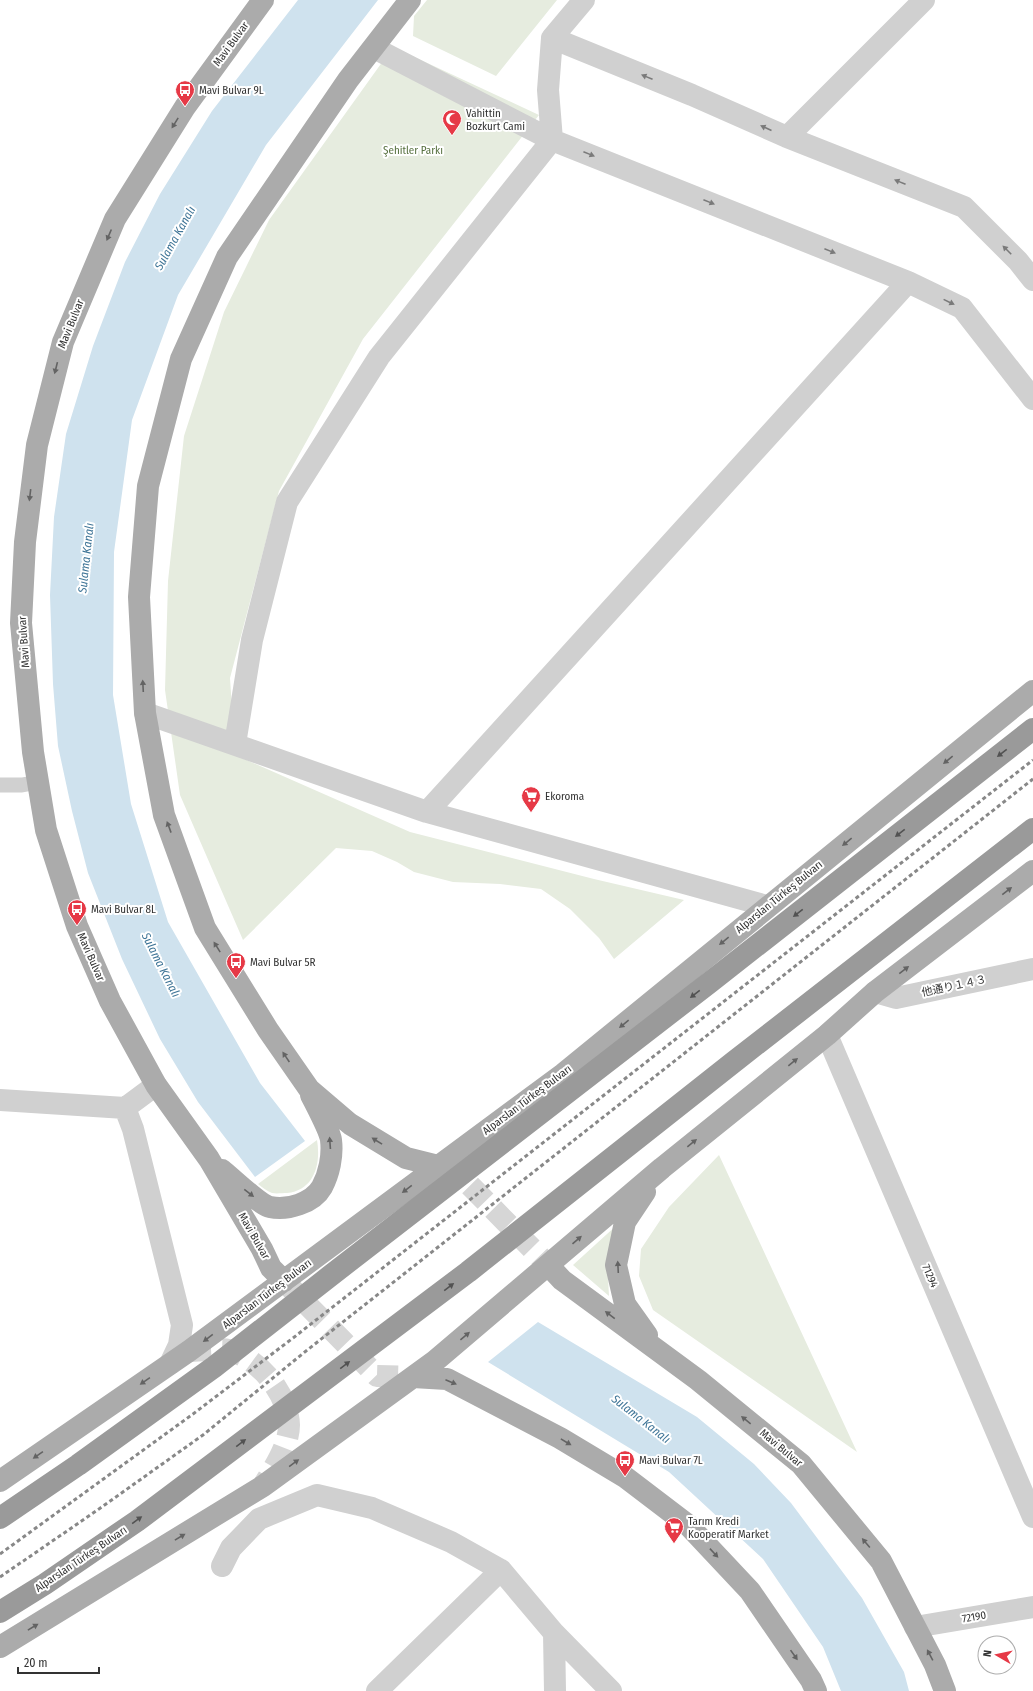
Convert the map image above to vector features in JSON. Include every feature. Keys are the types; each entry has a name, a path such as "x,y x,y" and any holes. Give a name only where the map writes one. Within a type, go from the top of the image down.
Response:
{"highway":[{"name":"Alparslan Türkeş Bulvarı","path":"0,1518 78,1465 214,1367 709,983 1033,729"},
{"name":"Alparslan Türkeş Bulvarı","path":"0,1612 45,1584 137,1521 468,1272 1033,829"}],"main road":[{"name":"Mavi Bulvar","path":"263,0 185,107 115,219 63,342 36,445 25,542 22,623 32,752 46,830 77,926 110,1001 156,1085 209,1159 262,1249 271,1268 284,1281"},
{"path":"209,1159 269,1207 291,1208 306,1201 321,1189 330,1168 331,1139 309,1089 268,1030 205,928 164,816 145,713 139,597 148,486 181,359 227,257 348,80 410,0"},
{"name":"Alparslan Türkeş Bulvarı","path":"0,1482 170,1364 563,1074 767,906 1033,692"},
{"path":"0,1647 263,1486 435,1361 662,1168 827,1035 875,992 1033,871"},
{"path":"309,1089 350,1124 406,1158 438,1166"},
{"path":"658,1350 625,1304 616,1265 625,1222 662,1168"},
{"name":"Mavi Bulvar","path":"548,1265 562,1280 698,1380 801,1464 881,1561 935,1665 945,1691"},
{"path":"413,1377 448,1379 560,1438 625,1477 682,1520 750,1591 811,1680 816,1691"}],"street":[{"path":"235,744 252,640 287,502 379,357 552,140 548,90 552,38 584,0"},
{"path":"787,137 924,0"},
{"path":"552,38 692,95 787,137 964,207 1018,261 1033,280"},
{"path":"374,48 552,140 908,282 962,308 1033,400"},
{"path":"427,812 908,282"},
{"path":"145,713 427,812 767,906"},
{"name":"他通り１４３","path":"875,992 896,998 1033,969"},
{"name":"71294","path":"827,1035 1033,1517"},
{"path":"0,1100 125,1108 156,1085"},
{"path":"125,1108 133,1129 182,1325 179,1345 170,1364"},
{"path":"222,1566 231,1548 259,1519 317,1495 372,1508 451,1542 501,1570 554,1633 611,1691"},
{"path":"377,1691 501,1570"},
{"name":"72190","path":"915,1627 1033,1607"},
{"path":"554,1633 555,1691"}],"lane":[{"path":"0,785 22,785 38,782"}],"green space":[{"path":"427,0 557,0 496,76 413,36 414,16"},
{"name":"Şehitler Parkı","path":"393,47 539,115 363,339 279,491 230,678 235,755 410,832 594,879 684,900 614,959 599,938 570,909 541,889 500,884 453,882 414,872 397,862 372,851 336,848 243,940 180,795 165,690 168,581 184,436 224,312 269,220"},
{"path":"317,1140 317,1166 310,1181 304,1187 287,1193 272,1193 258,1184"},
{"path":"719,1155 857,1452 653,1310 639,1276 641,1249 669,1207"},
{"path":"618,1224 607,1258 609,1296 573,1265"}],"water":[{"name":"Sulama Kanalı","path":"298,0 378,0 266,145 178,295 132,420 114,552 113,695 131,804 168,922 260,1083 305,1141 255,1177 198,1102 160,1039 122,959 88,873 72,811 58,746 53,684 50,595 54,517 66,434 93,346 125,262 160,194 212,111"},
{"name":"Sulama Kanalı","path":"538,1322 697,1417 754,1464 791,1503 862,1598 904,1672 909,1691 841,1691 823,1647 763,1559 669,1472 488,1362"}],"tunnel":[{"path":"444,1167 455,1170 548,1265"},
{"path":"284,1281 377,1376 413,1377"},
{"path":"189,1351 225,1349 240,1354 261,1369 277,1390 287,1413 289,1425 288,1433 280,1457 263,1486"}],"railway":[{"path":"0,1554 193,1414 293,1338 1033,760"},
{"path":"0,1577 203,1435 306,1351 1033,779"}],"place":[{"name":"Mavi Bulvar 9L","path":"185,107"},
{"name":"Vahittin Bozkurt Cami","path":"452,136"},
{"name":"Ekoroma","path":"531,813"},
{"name":"Mavi Bulvar 8L","path":"77,926"},
{"name":"Mavi Bulvar 5R","path":"236,979"},
{"name":"Mavi Bulvar 7L","path":"625,1477"},
{"name":"Tarım Kredi Kooperatif Market","path":"674,1544"}]}
